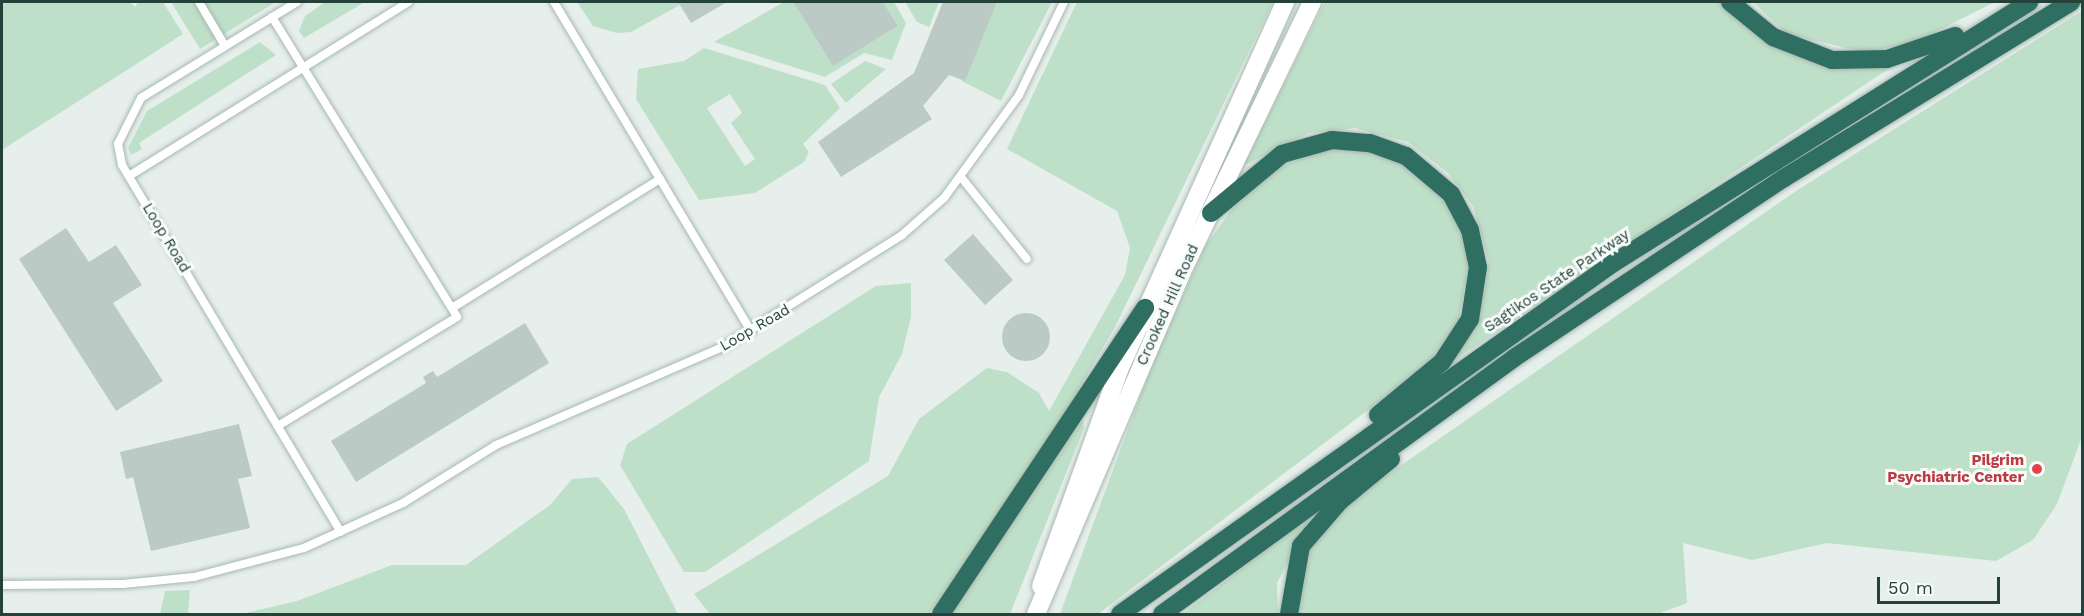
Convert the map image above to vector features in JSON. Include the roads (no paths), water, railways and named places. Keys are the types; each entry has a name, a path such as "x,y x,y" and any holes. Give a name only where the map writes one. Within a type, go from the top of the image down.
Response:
{"highway":[{"path":"1730,2 1773,37 1813,55 1850,62 1905,54 2001,18"},
{"name":"Sagtikos State Parkway","path":"1120,615 1322,468 1615,262 2001,18 2030,2"},
{"path":"1162,615 1514,358 1784,178 2071,2"},
{"path":"1211,213 1282,154 1315,143 1350,140 1387,147 1423,166 1451,194 1470,230 1477,285 1462,335 1442,362 1322,468"},
{"path":"941,615 1144,308"},
{"path":"1289,615 1293,573 1301,546 1318,523 1514,358"}],"main road":[{"name":"Crooked Hill Road","path":"1036,615 1072,490 1144,308 1285,2"},
{"name":"Crooked Hill Road","path":"1036,615 1211,213 1312,2"}],"lane":[{"path":"200,2 225,46"},
{"name":"Loop Road","path":"297,2 134,106 118,144 129,176 341,532"},
{"path":"129,176 408,2"},
{"path":"554,2 751,331"},
{"name":"Loop Road","path":"2,585 112,585 194,577 304,548 403,503 496,445 751,331 902,235 961,177 1019,95 1064,2"},
{"path":"272,17 457,317 278,426"},
{"path":"961,177 1027,259"},
{"path":"452,308 660,180"}],"place":[{"name":"Pilgrim Psychiatric Center","path":"2037,469"}]}
